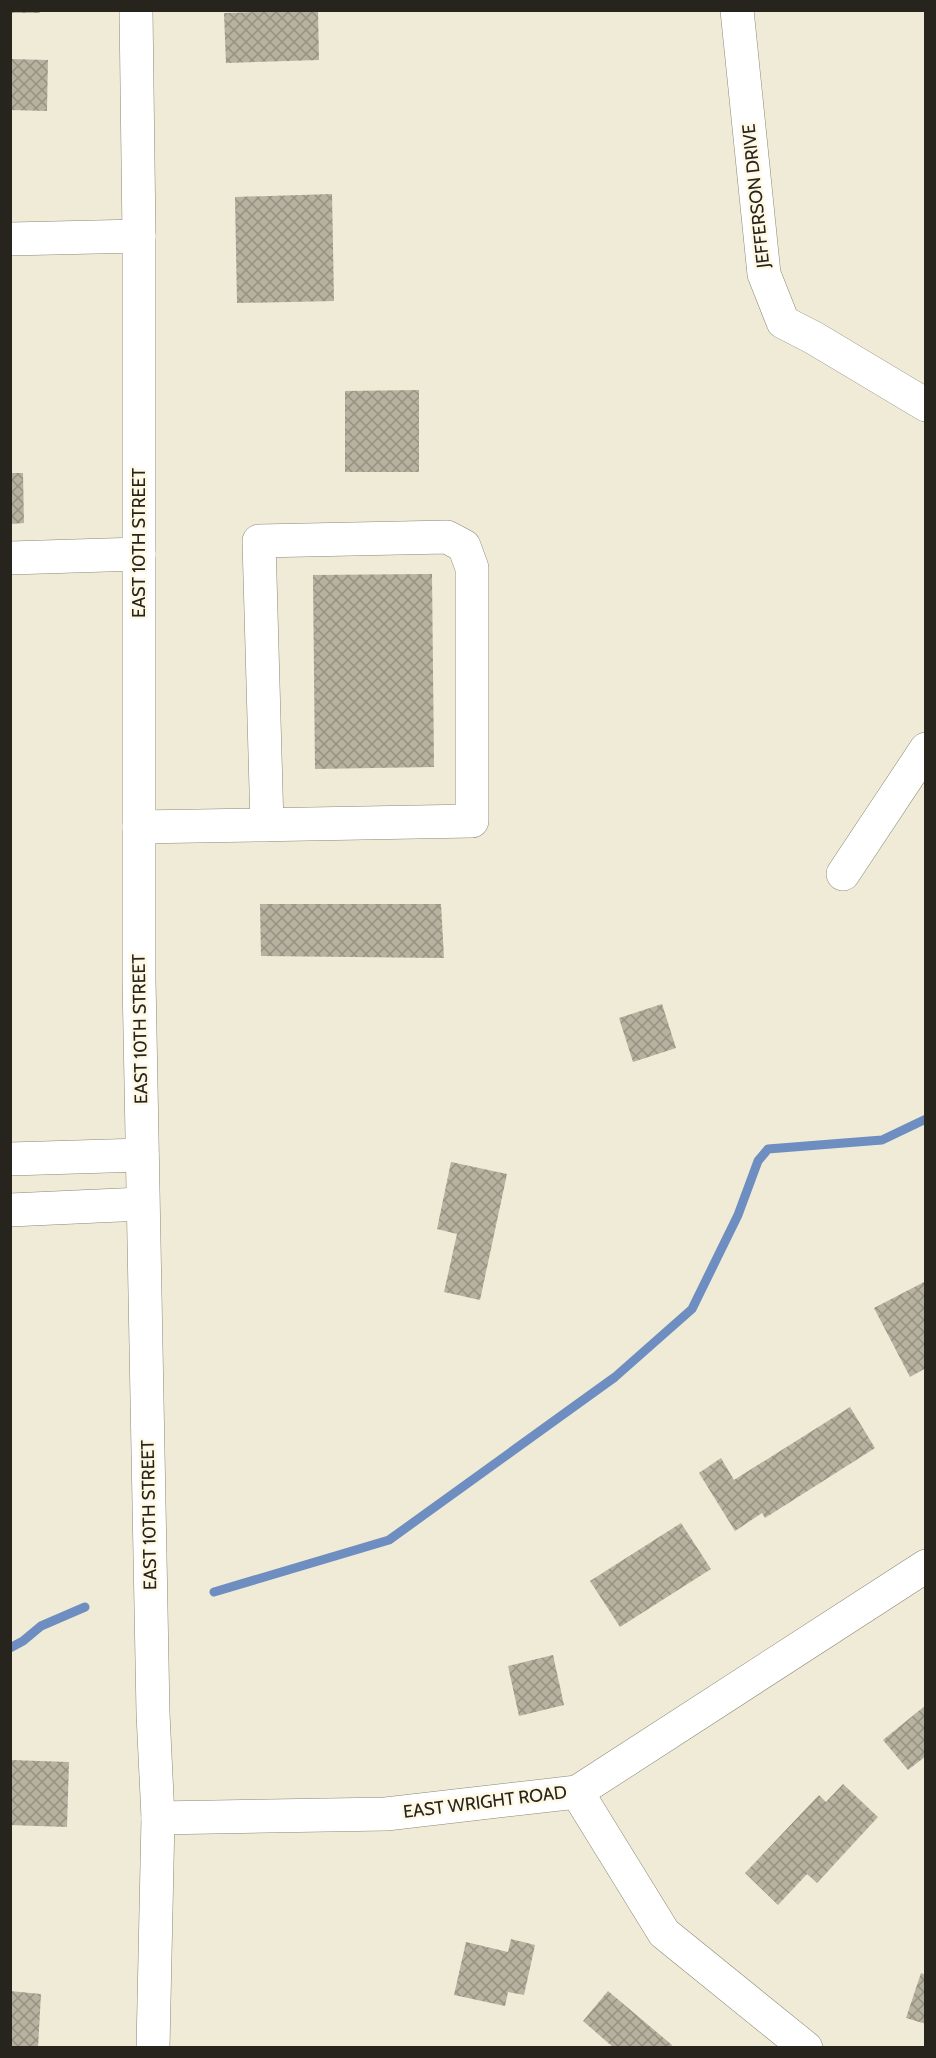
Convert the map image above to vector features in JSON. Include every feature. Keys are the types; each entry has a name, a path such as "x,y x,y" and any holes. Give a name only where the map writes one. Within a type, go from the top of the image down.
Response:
{"main road":[{"name":"EAST 10TH STREET","path":"136,10 139,236 139,827 142,1204 153,1713 158,1818 153,2048"},
{"name":"JEFFERSON DRIVE","path":"737,10 764,274 783,322 926,405"},
{"path":"10,238 139,236"},
{"path":"139,827 267,825 472,821 472,568 464,546 447,537 259,541 267,825"},
{"path":"10,558 139,554"},
{"path":"843,874 926,749"},
{"path":"10,1159 142,1155"},
{"path":"10,1210 142,1204"},
{"name":"EAST WRIGHT ROAD","path":"158,1818 386,1814 577,1792 926,1566"},
{"path":"577,1792 664,1933 806,2048"}],"building":[{"path":"10,10 40,10 40,13 10,13"},
{"path":"318,10 319,60 226,63 224,13"},
{"path":"10,59 48,60 47,111 10,110"},
{"path":"332,194 334,301 237,303 235,197"},
{"path":"419,390 419,472 345,472 345,391"},
{"path":"10,473 23,473 24,523 10,524"},
{"path":"432,574 434,767 315,769 313,575"},
{"path":"260,904 441,904 444,958 261,956"},
{"path":"662,1004 676,1048 633,1062 619,1018"},
{"path":"451,1162 507,1174 480,1300 444,1292 457,1234 437,1229"},
{"path":"926,1281 926,1368 910,1377 874,1308"},
{"path":"850,1407 875,1448 765,1518 762,1513 735,1531 699,1473 721,1458 734,1480"},
{"path":"681,1523 711,1569 620,1627 590,1581"},
{"path":"553,1655 564,1705 519,1716 508,1666"},
{"path":"926,1705 926,1756 908,1770 883,1740"},
{"path":"10,1760 69,1762 67,1827 10,1825"},
{"path":"843,1784 878,1817 817,1883 807,1874 778,1905 745,1873 819,1795 826,1802"},
{"path":"511,1939 535,1945 524,1995 508,1992 505,2006 454,1995 466,1942 508,1952"},
{"path":"921,1973 926,1975 926,2024 906,2018"},
{"path":"10,1991 41,1994 38,2048 10,2048"},
{"path":"608,1991 672,2045 670,2048 614,2048 583,2021"}],"waterway":[{"path":"214,1592 389,1540 615,1377 692,1309 738,1215 758,1161 768,1149 882,1140 926,1119"},
{"path":"10,1648 23,1641 41,1626 85,1607"}]}
